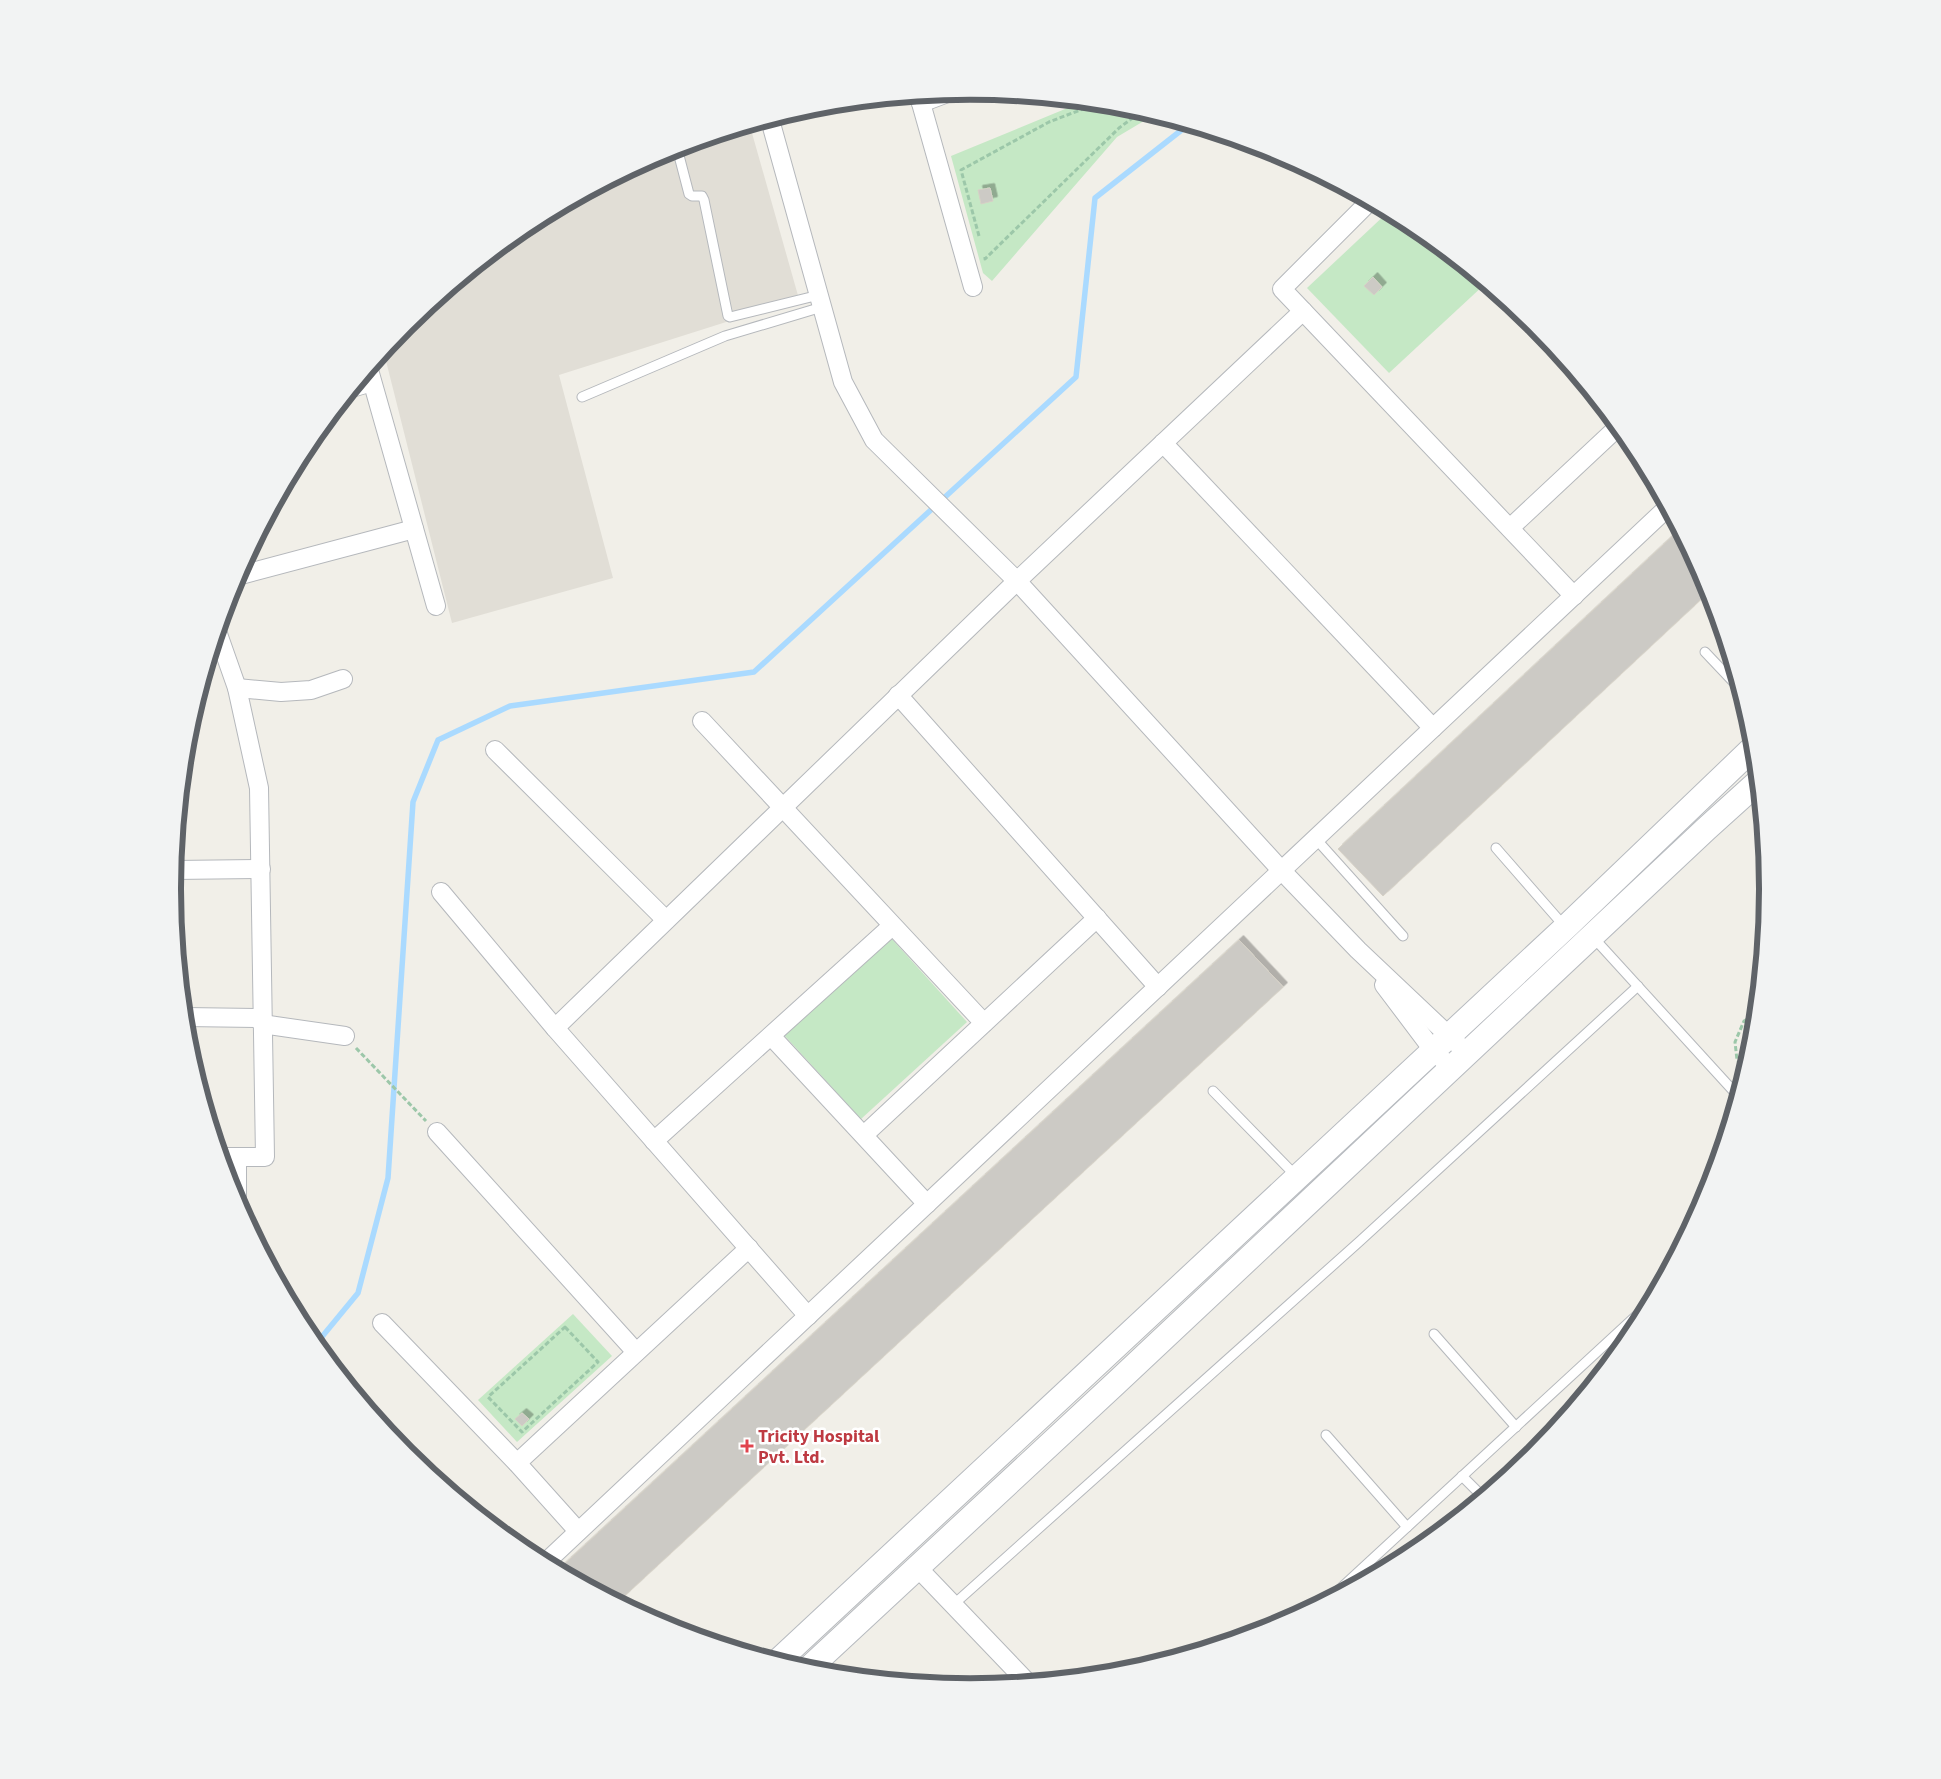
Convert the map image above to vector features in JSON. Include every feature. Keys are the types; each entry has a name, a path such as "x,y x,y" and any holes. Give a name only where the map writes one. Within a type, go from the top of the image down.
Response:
{"main road":[{"path":"783,1656 1566,927 1748,753"},
{"path":"814,1664 1753,786"}],"street":[{"path":"921,102 973,287"},
{"path":"772,126 843,382 874,440 1017,581 1282,871 1459,1060"},
{"path":"1365,206 1282,289 1574,596"},
{"path":"555,1028 1017,581 1303,311"},
{"path":"371,376 436,606"},
{"path":"1510,528 1613,432"},
{"path":"1163,443 1433,728"},
{"path":"550,1557 1663,512"},
{"path":"247,573 414,529"},
{"path":"221,643 237,688 259,788 261,869 265,1157 230,1157"},
{"path":"237,688 281,692 311,690 343,679"},
{"path":"898,696 1158,987"},
{"path":"702,721 984,1023"},
{"path":"495,750 666,920"},
{"path":"182,870 261,869"},
{"path":"441,892 555,1028 808,1316"},
{"path":"864,1135 1097,918"},
{"path":"654,1142 892,926"},
{"path":"192,1018 262,1021 345,1036"},
{"path":"771,1036 927,1204"},
{"path":"437,1132 636,1352"},
{"path":"517,1463 749,1248"},
{"path":"382,1323 517,1463 578,1531"},
{"path":"917,1567 1022,1677"}],"lane":[{"path":"679,156 689,194 692,196 702,196 704,200 728,316 821,301"},
{"path":"582,397 725,336 821,301"},
{"path":"1705,652 1731,680"},
{"path":"1316,838 1403,936"},
{"path":"1496,848 1566,927"},
{"path":"1592,936 1734,1091"},
{"path":"953,1605 1360,1241 1638,986"},
{"path":"1213,1091 1297,1177"},
{"path":"1345,1584 1632,1319"},
{"path":"1434,1334 1516,1427"},
{"path":"1326,1435 1407,1527"},
{"path":"1462,1476 1479,1493"}],"path":[{"path":"980,241 961,170 1049,122 1084,109"},
{"path":"983,250 985,259 1119,128 1134,117"},
{"path":"1740,1064 1737,1060 1734,1042 1744,1021 1749,1018"},
{"path":"345,1036 437,1132"},
{"path":"565,1327 598,1362 522,1432 488,1397 565,1327"}],"shaded area":[{"path":"752,131 799,299 559,375 613,578 452,623 386,360 412,331 450,296 490,263 532,233 621,181 668,160"}],"green space":[{"path":"1071,107 1146,120 1117,137 992,281 983,273 951,156"},
{"path":"1383,217 1451,263 1481,288 1389,373 1307,288"},
{"path":"891,938 967,1022 861,1119 784,1035"},
{"path":"573,1314 612,1356 517,1442 478,1400"}],"building":[{"path":"990,188 993,201 981,204 978,190"},
{"path":"1373,277 1382,287 1374,295 1364,286"},
{"path":"1675,533 1704,597 1383,896 1338,849"},
{"path":"1239,940 1283,987 622,1598 563,1565"},
{"path":"522,1413 529,1419 522,1426 515,1419"}],"waterway":[{"path":"321,1338 358,1293 388,1178 413,802 438,740 510,706 754,672 1076,377 1095,198 1183,129"}],"place":[{"name":"Tricity Hospital Pvt. Ltd.","path":"747,1446"}]}
